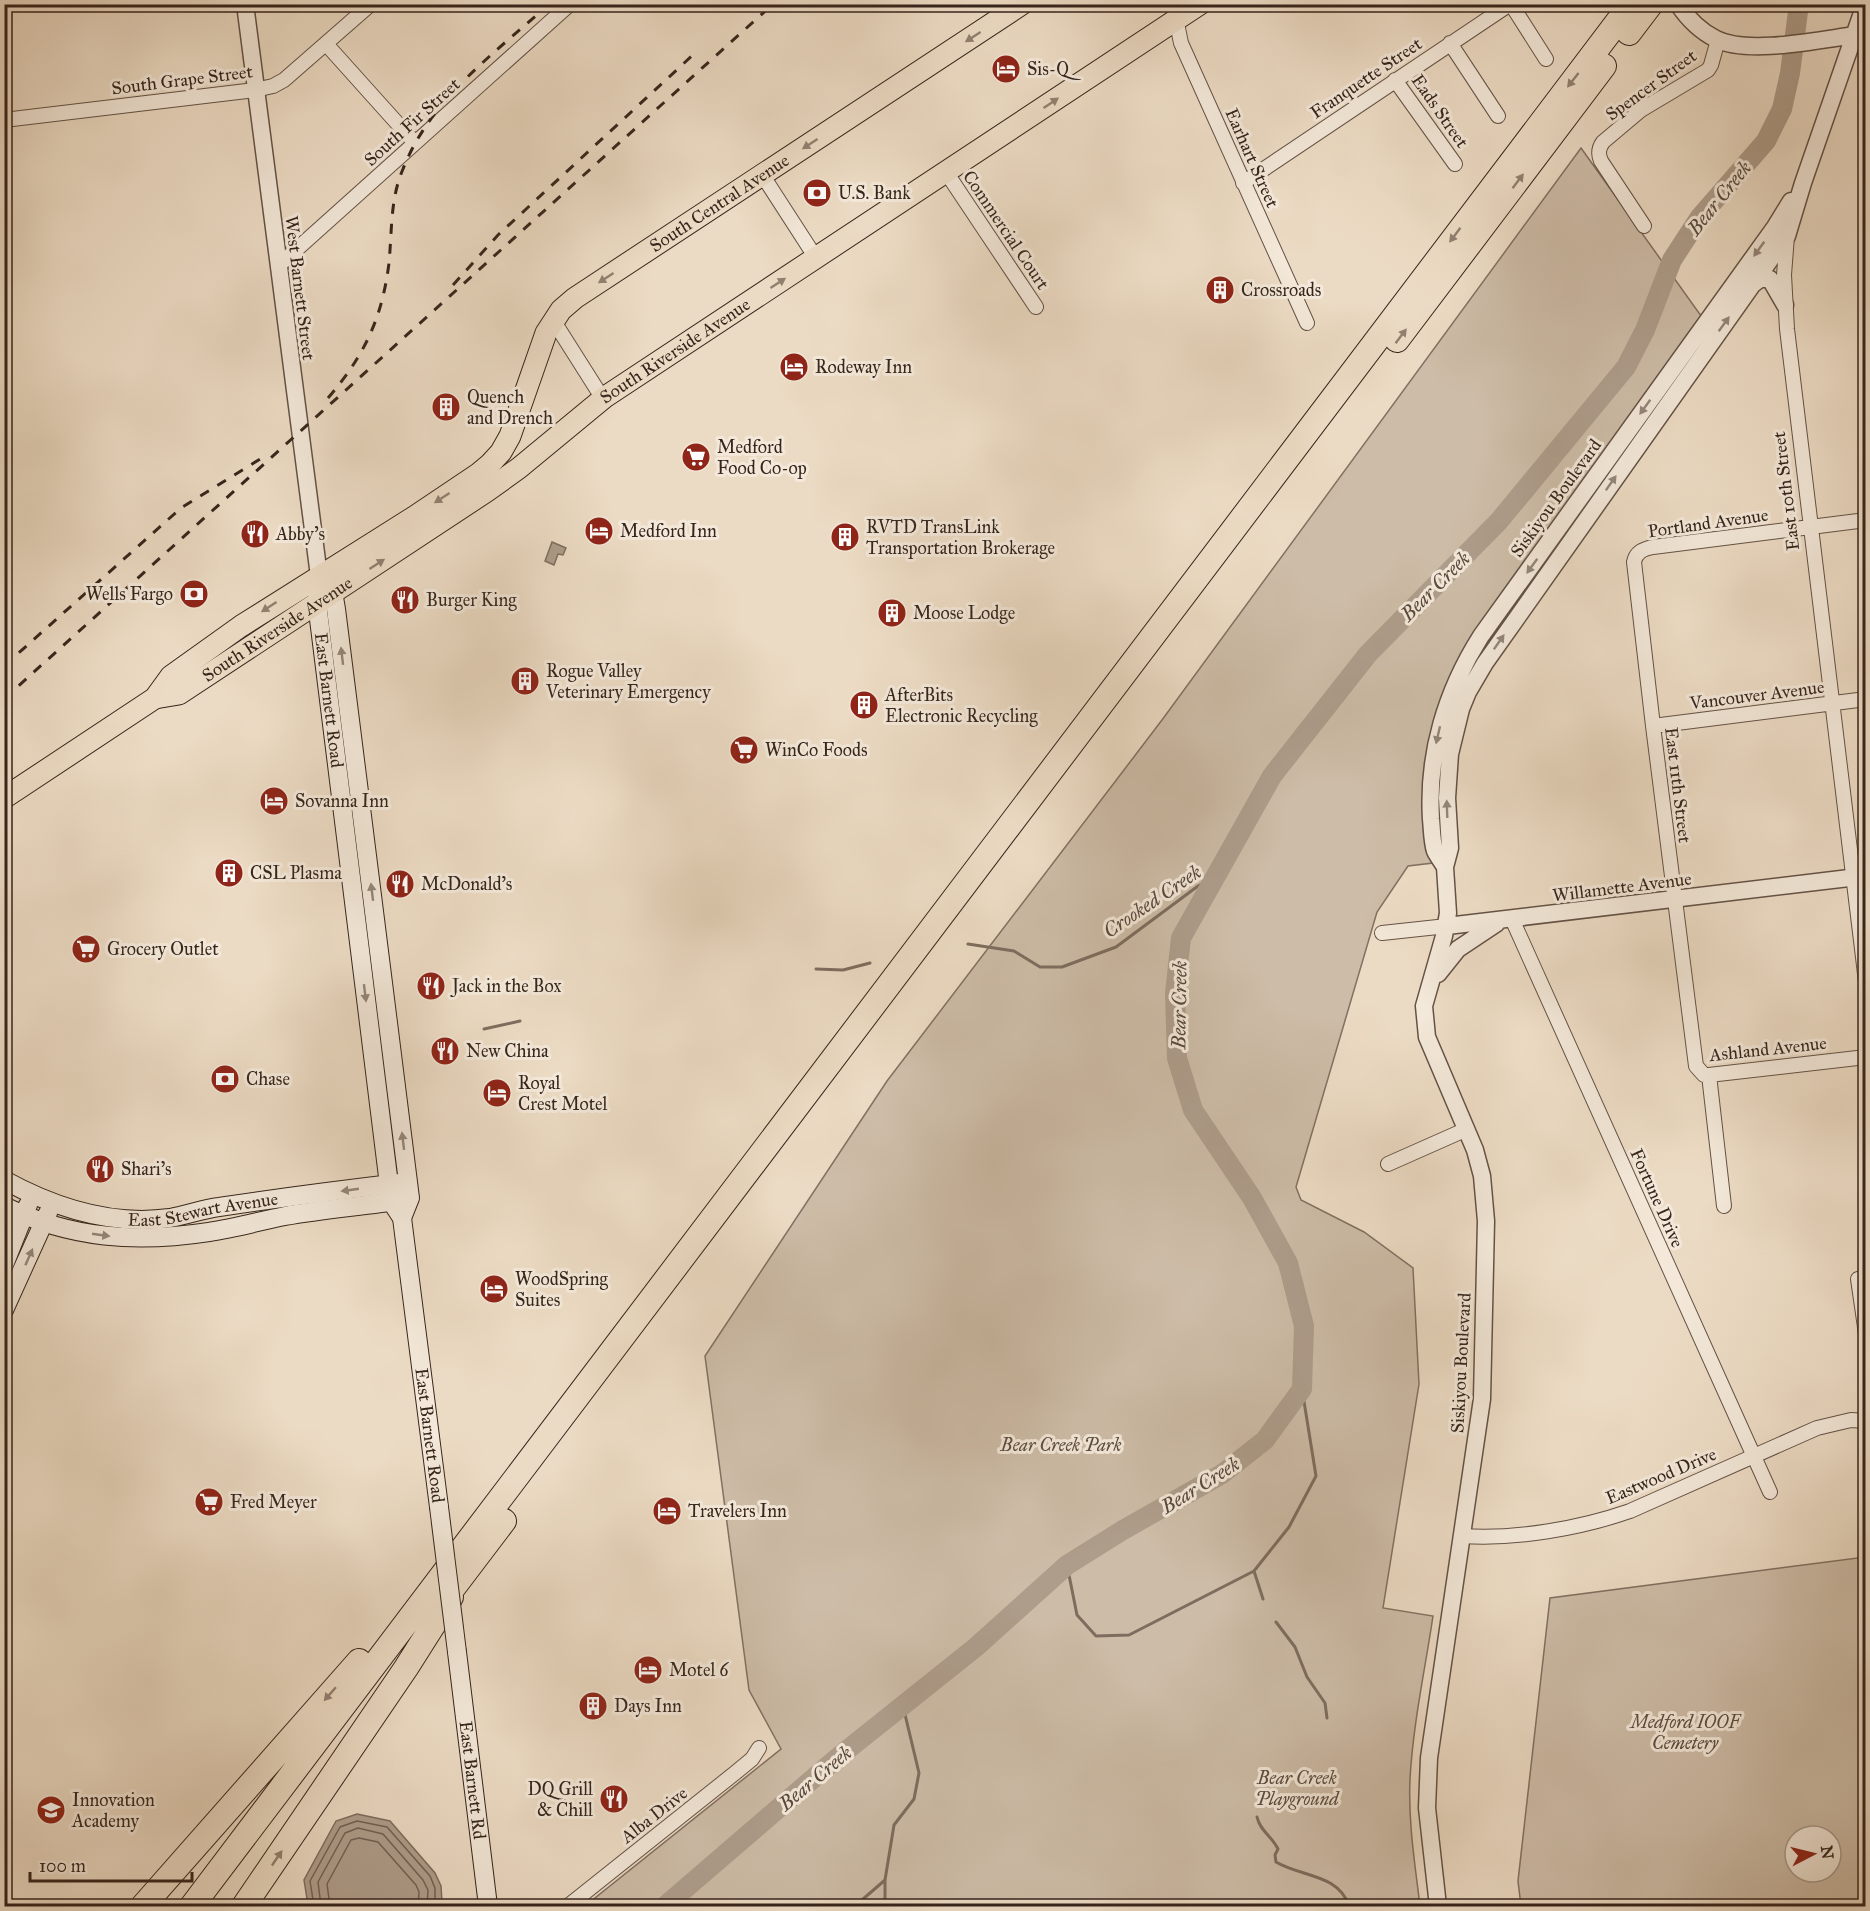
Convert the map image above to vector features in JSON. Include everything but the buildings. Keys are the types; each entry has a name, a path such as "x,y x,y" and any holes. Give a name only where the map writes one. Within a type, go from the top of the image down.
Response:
{"highway":[{"path":"192,1906 467,1541 1629,16 1651,4"},
{"path":"212,1906 470,1566 1629,16"},
{"path":"144,1906 467,1541"},
{"path":"244,1906 406,1668 470,1566"}],"main road":[{"name":"South Central Avenue","path":"490,464 501,452 516,420 546,333 561,310 575,298 1022,4"},
{"name":"South Riverside Avenue","path":"155,698 179,694 487,491 603,399 946,172 1175,12 1200,4"},
{"path":"516,420 517,432 522,442 537,444 558,436"},
{"name":"South Riverside Avenue","path":"4,798 155,698 171,676 241,626 478,474 490,464"},
{"name":"East Barnett Road","path":"319,576 325,598 362,815 409,1190 402,1218"},
{"name":"East Barnett Road","path":"325,598 334,747 390,1193 402,1218 457,1653"},
{"path":"205,677 201,671 203,666 223,652 241,626"},
{"path":"334,747 341,746 344,751 350,798 353,806 362,815"},
{"name":"East Stewart Avenue","path":"4,1180 52,1203 99,1215 128,1219 158,1219 216,1207 390,1193"},
{"name":"East Stewart Avenue","path":"4,1206 44,1223 103,1236 139,1239 211,1232 409,1190"},
{"path":"4,1265 32,1194"},
{"path":"4,1310 52,1203"},
{"name":"East Barnett Rd","path":"457,1653 488,1906"}],"street":[{"name":"West Barnett Street","path":"244,4 319,576"},
{"name":"South Grape Street","path":"4,120 273,86 284,80 327,45 371,4"},
{"name":"South Fir Street","path":"278,267 570,4"},
{"path":"1511,4 1546,59"},
{"name":"Franquette Street","path":"1243,183 1511,4"},
{"path":"1678,4 1700,29 1725,41 1766,46 1860,34"},
{"name":"East 10th Street","path":"1864,4 1860,34 1803,183 1787,236 1785,305 1832,704 1859,877 1866,982"},
{"name":"Earhart Street","path":"1175,12 1181,43 1307,323"},
{"name":"Spencer Street","path":"1644,226 1598,155 1599,148 1641,110 1708,70 1725,41"},
{"path":"1450,44 1498,116"},
{"path":"327,45 415,143"},
{"name":"Eads Street","path":"1395,80 1455,164"},
{"name":"Commercial Court","path":"946,172 1036,307"},
{"path":"763,176 816,258"},
{"name":"Siskiyou Boulevard","path":"1445,867 1435,850 1431,784 1440,728 1461,670 1481,636 1775,227 1803,183"},
{"name":"Siskiyou Boulevard","path":"1438,1906 1428,1833 1428,1774 1432,1733 1482,1399 1485,1298 1485,1199 1480,1167 1467,1129 1427,1037 1424,1018 1427,990 1446,926 1448,904 1445,867 1450,848 1447,807 1448,765 1457,723 1476,677 1787,236"},
{"path":"1752,285 1760,279 1770,279 1785,305"},
{"path":"553,320 603,399"},
{"name":"Portland Avenue","path":"1634,562 1641,550 1653,547 1866,520"},
{"name":"East 11th Street","path":"1634,562 1694,1048"},
{"name":"Vancouver Avenue","path":"1653,726 1866,699"},
{"name":"Willamette Avenue","path":"1382,933 1859,877"},
{"path":"1427,990 1447,960 1458,949 1506,920"},
{"name":"Fortune Drive","path":"1506,920 1770,1492"},
{"name":"Ashland Avenue","path":"1694,1048 1696,1066 1704,1075 1709,1076 1866,1057"},
{"path":"1709,1076 1724,1206"},
{"path":"1388,1164 1467,1129"},
{"path":"1858,1279 1866,1334"},
{"name":"Eastwood Drive","path":"1462,1536 1502,1536 1578,1526 1607,1519 1828,1424 1866,1420"},
{"name":"Alba Drive","path":"568,1906 714,1791 752,1759 759,1748"}],"green space":[{"name":"Bear Creek Park","path":"1581,148 1704,320 1442,709 1433,863 1408,866 1377,912 1296,1187 1301,1200 1364,1232 1413,1268 1419,1384 1383,1608 1433,1616 1416,1717 1410,1779 1411,1827 1420,1906 585,1906 781,1749 749,1690 705,1356 887,1081 1162,720"},
{"name":"Medford IOOF Cemetery","path":"1865,1557 1865,1906 1521,1906 1518,1881 1550,1598"}],"water":[{"path":"552,542 566,548 563,555 558,554 554,565 545,561"},
{"path":"357,1814 390,1821 435,1873 441,1886 442,1902 439,1906 308,1905 304,1880 336,1821"}],"waterway":[{"name":"Bear Creek","path":"665,1906 837,1758 976,1647 1067,1565 1123,1530 1222,1474 1265,1440 1302,1389 1304,1326 1288,1263 1252,1198 1193,1110 1177,1058 1175,993 1181,938 1272,776 1368,654 1499,521 1626,367 1645,330 1672,260 1700,217 1766,141 1782,109 1790,73 1799,4"},
{"name":"Crooked Creek","path":"968,944 1014,951 1040,967 1062,967 1116,947 1198,886 1217,875"},
{"name":"Crooked Creek","path":"816,969 843,970 870,963"},
{"name":"Crooked Creek","path":"484,1029 520,1021"},
{"path":"1263,1599 1254,1571 1289,1527 1316,1476 1302,1389"},
{"path":"1067,1565 1077,1615 1096,1636 1129,1635 1254,1571"},
{"path":"1276,1622 1295,1647 1307,1677 1325,1703 1327,1718"},
{"path":"885,1906 885,1880 894,1825 914,1799 919,1773 903,1706"},
{"path":"1257,1817 1278,1849 1275,1855 1276,1862 1328,1882 1337,1888 1349,1906"},
{"path":"855,1906 885,1880"}],"railway":[{"path":"328,398 361,352 382,302 389,263 396,192 403,169 415,144 430,120 466,79 549,4"},
{"path":"4,699 773,4"},
{"path":"453,285 498,235 695,53"},
{"path":"4,666 181,508 265,456"}],"place":[{"name":"Sis-Q","path":"1006,69"},
{"name":"U.S. Bank","path":"817,193"},
{"name":"Crossroads","path":"1220,290"},
{"name":"Rodeway Inn","path":"794,367"},
{"name":"Quench and Drench","path":"446,407"},
{"name":"Medford Food Co-op","path":"696,457"},
{"name":"Medford Inn","path":"599,531"},
{"name":"Abby's","path":"255,534"},
{"name":"RVTD TransLink Transportation Brokerage","path":"845,537"},
{"name":"Wells Fargo","path":"194,594"},
{"name":"Burger King","path":"405,600"},
{"name":"Moose Lodge","path":"892,613"},
{"name":"Rogue Valley Veterinary Emergency","path":"525,681"},
{"name":"AfterBits Electronic Recycling","path":"864,705"},
{"name":"WinCo Foods","path":"744,750"},
{"name":"Sovanna Inn","path":"274,801"},
{"name":"CSL Plasma","path":"229,873"},
{"name":"McDonald's","path":"400,884"},
{"name":"Grocery Outlet","path":"86,949"},
{"name":"Jack in the Box","path":"431,986"},
{"name":"New China","path":"445,1051"},
{"name":"Chase","path":"225,1079"},
{"name":"Royal Crest Motel","path":"497,1093"},
{"name":"Shari's","path":"100,1169"},
{"name":"WoodSpring Suites","path":"494,1289"},
{"name":"Fred Meyer","path":"209,1502"},
{"name":"Travelers Inn","path":"667,1511"},
{"name":"Motel 6","path":"648,1670"},
{"name":"Days Inn","path":"593,1706"},
{"name":"DQ Grill & Chill","path":"614,1799"},
{"name":"Innovation Academy","path":"51,1810"}],"park label":[{"name":"Bear Creek Playground","path":"1297,1788"}]}
